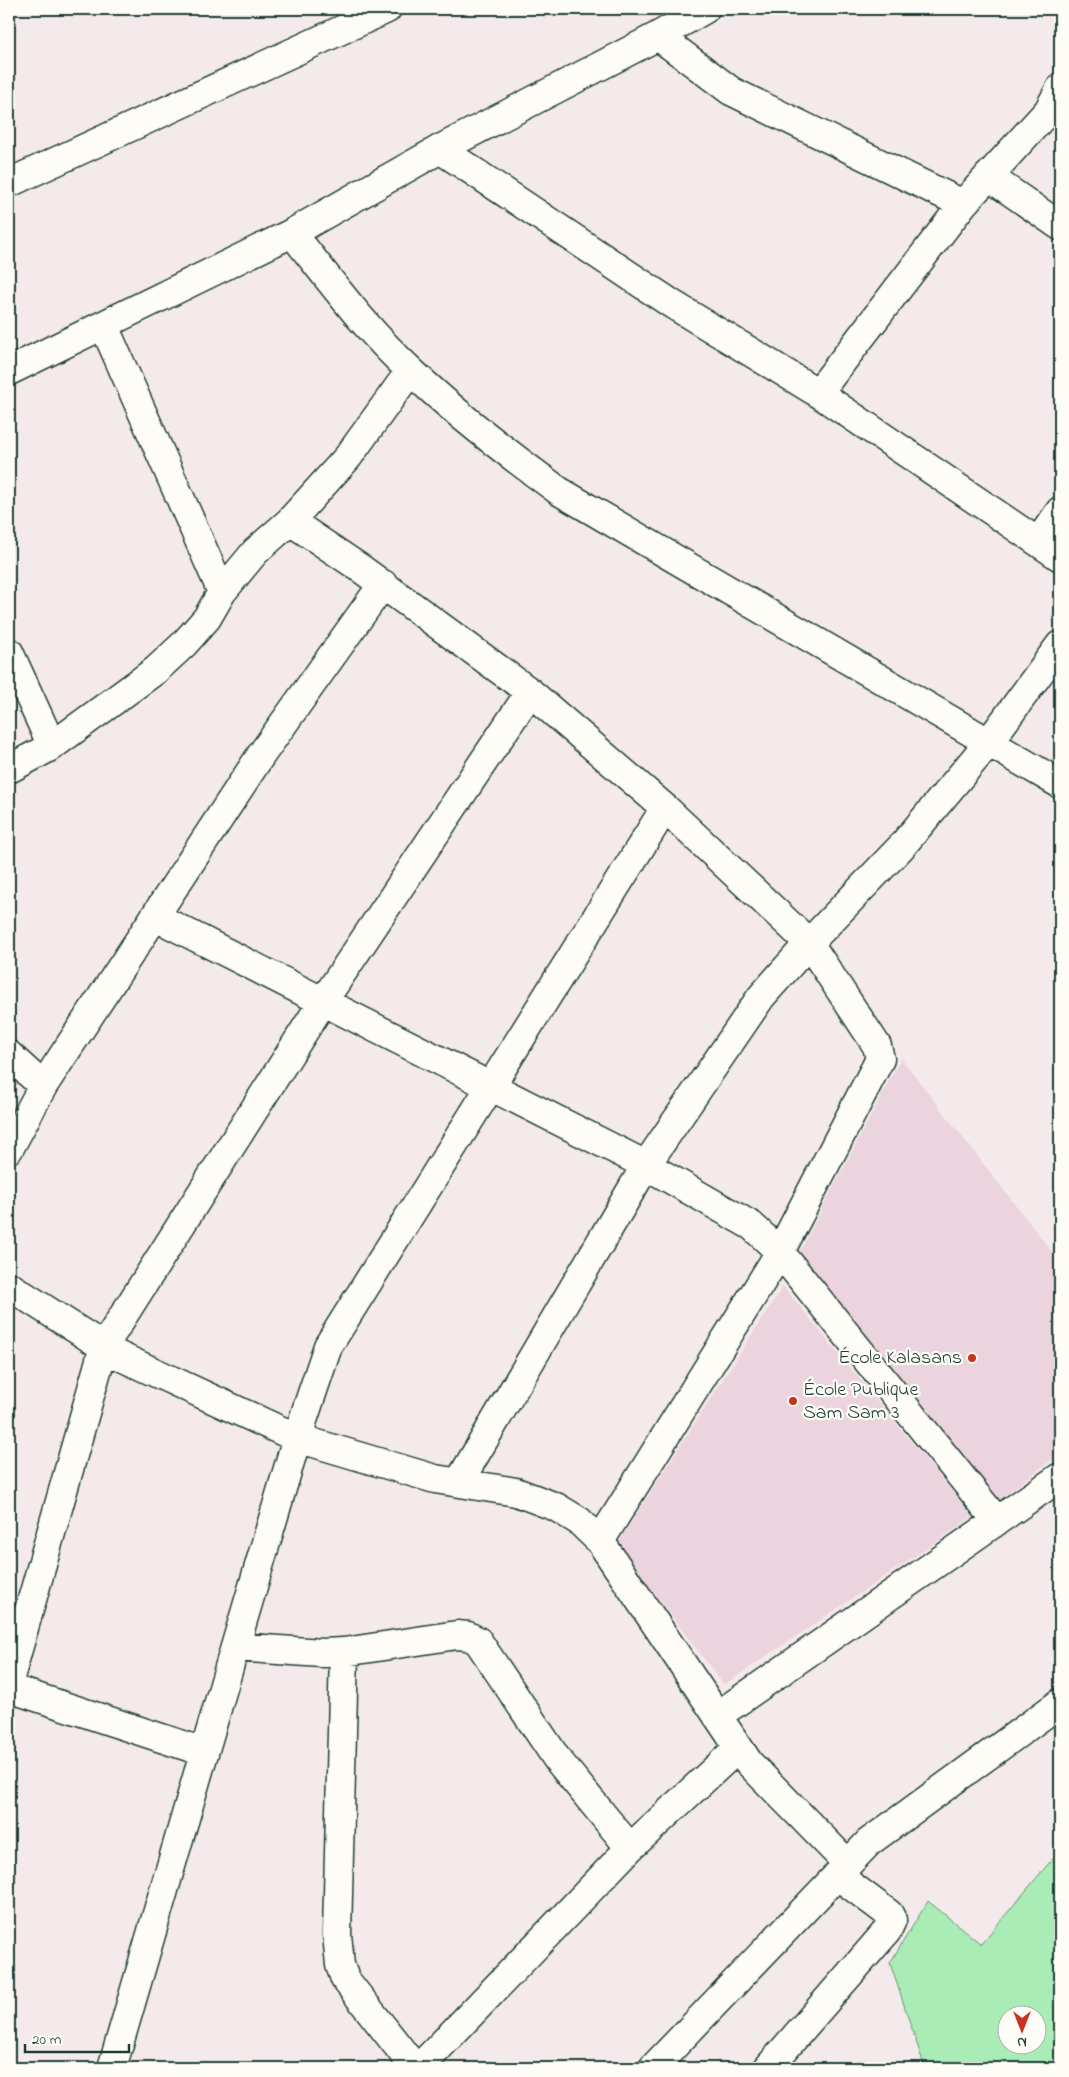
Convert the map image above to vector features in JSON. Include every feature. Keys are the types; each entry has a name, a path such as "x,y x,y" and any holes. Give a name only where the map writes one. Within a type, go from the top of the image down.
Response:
{"street":[{"path":"9,183 387,9"},
{"path":"9,371 292,233 440,149 658,36 701,10"},
{"path":"658,36 731,91 963,204"},
{"path":"818,393 963,204 1048,111 1060,89"},
{"path":"440,149 672,304 818,393 1060,557"},
{"path":"988,176 1060,226"},
{"path":"292,233 353,309 410,371 509,455 559,491 1060,784"},
{"path":"104,326 222,592"},
{"path":"9,770 52,746 156,670 184,644 207,618 222,592 255,552 290,521 348,457 410,371"},
{"path":"1038,542 1060,511"},
{"path":"290,521 383,584 530,692 665,808 809,943 877,1046 880,1059 780,1252 600,1541"},
{"path":"9,1148 43,1086 261,756 383,584"},
{"path":"459,1482 646,1165 761,997 809,943 902,846 990,742 1060,645"},
{"path":"9,652 52,746"},
{"path":"9,1681 104,1346 322,1003 530,692"},
{"path":"112,2068 297,1438 328,1346 665,808"},
{"path":"156,917 322,1003 646,1165 752,1226 780,1252 997,1522"},
{"path":"9,1055 43,1086"},
{"path":"9,1286 124,1358 297,1438 435,1479 516,1492 556,1506 579,1521 600,1541 749,1763 842,1869 889,1914 892,1920 887,1931 768,2068"},
{"path":"717,1716 1060,1477"},
{"path":"235,1647 322,1653 344,1652 457,1635 468,1636 478,1641 557,1759 630,1848"},
{"path":"344,1652 337,1934 340,1965 345,1979 415,2068"},
{"path":"9,1688 204,1752"},
{"path":"653,2068 869,1842 1060,1703"},
{"path":"419,2068 630,1848 738,1748"}],"shaded area":[{"name":"École Kalasans","path":"901,1058 1060,1262 1060,1454 997,1501 799,1253"},
{"name":"École Publique Sam Sam 3","path":"783,1286 973,1517 724,1685 617,1544"}],"green space":[{"path":"1060,1850 1060,2068 925,2068 890,1963 928,1901 981,1944"}],"place":[{"name":"École Kalasans","path":"972,1358"},
{"name":"École Publique Sam Sam 3","path":"793,1401"}]}
